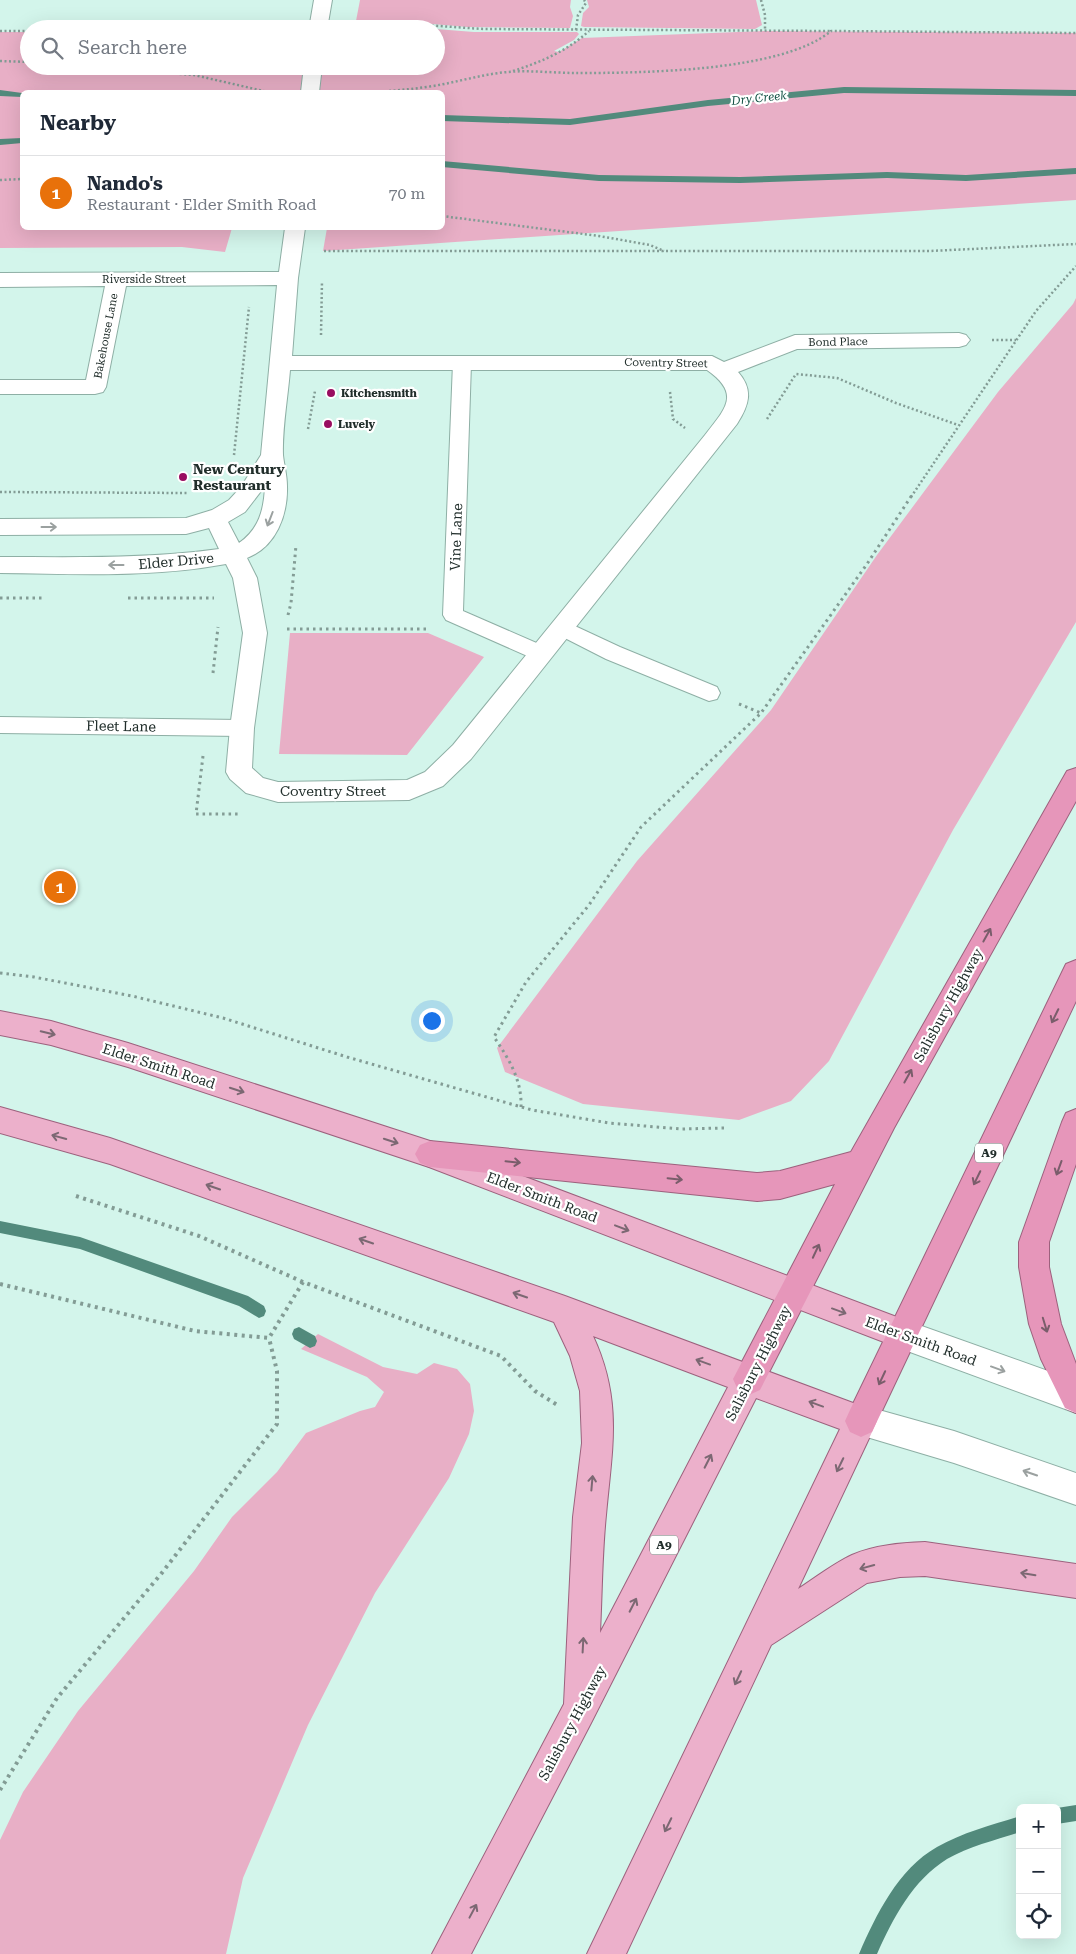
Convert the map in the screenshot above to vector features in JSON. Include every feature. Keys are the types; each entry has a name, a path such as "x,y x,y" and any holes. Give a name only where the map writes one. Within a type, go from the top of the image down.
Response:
{"highway":[{"name":"Salisbury Highway","path":"749,1379 884,1119 1076,778"},
{"name":"A9","path":"861,1421 1076,972"},
{"path":"1076,1122 1034,1242 1034,1267 1045,1324 1057,1359 1076,1397"},
{"path":"430,1154 757,1187 780,1185 861,1163"}],"main road":[{"name":"Elder Smith Road","path":"0,1023 51,1033 128,1055 430,1154 902,1334"},
{"path":"0,1120 110,1151 566,1311 861,1421"},
{"path":"566,1311 585,1354 596,1391 598,1443 589,1517 579,1711"},
{"name":"Salisbury Highway","path":"451,1954 579,1711 749,1379"},
{"name":"A9","path":"606,1954 714,1732 758,1634 861,1421"},
{"path":"758,1634 860,1568 900,1560 925,1559 1076,1581"}],"street":[{"path":"320,20 323,0"},
{"path":"310,90 311,75"},
{"name":"Elder Drive","path":"0,565 156,565 188,562 243,551 260,538 269,526 278,482 272,455 288,278 295,230"},
{"name":"Riverside Street","path":"0,280 288,278"},
{"name":"Bakehouse Lane","path":"0,387 95,387 117,279"},
{"name":"Bond Place","path":"723,370 795,342 958,340"},
{"name":"Coventry Street","path":"215,518 245,578 255,633 242,728 239,772 255,786 278,792 409,790 434,779 462,752 735,412 739,398 736,386 729,373 712,363 281,363"},
{"name":"Elder Drive","path":"0,527 186,526 215,518 231,511 243,500 272,455"},
{"name":"Elder Smith Road","path":"902,1334 1076,1397"},
{"path":"861,1421 954,1447 1076,1488"}],"lane":[{"name":"Vine Lane","path":"462,362 453,615 541,654"},
{"path":"562,628 613,653 708,693"},
{"name":"Fleet Lane","path":"0,725 242,728"}],"path":[{"path":"576,30 578,15 586,3 584,0"},
{"path":"761,0 765,15 765,31"},
{"path":"445,27 483,30 1076,33"},
{"path":"397,90 449,84 508,72 535,64 582,38 589,30"},
{"path":"0,31 20,31"},
{"path":"508,72 578,73 686,69 738,64 794,50 819,41 831,31"},
{"path":"0,61 20,62"},
{"path":"194,75 259,90"},
{"path":"0,180 20,179"},
{"path":"445,216 599,236 650,245 667,252"},
{"path":"322,243 323,251 667,252 930,251 1076,244"},
{"path":"521,1107 523,1093 511,1062 494,1037 526,982 589,905 641,827 761,713 867,564 958,425 1036,311 1076,266"},
{"path":"233,463 249,304"},
{"path":"765,421 777,406 796,374 837,378 896,403 958,425"},
{"path":"0,492 194,493"},
{"path":"296,538 291,603 284,629 428,629"},
{"path":"0,598 48,598"},
{"path":"125,598 221,598"},
{"path":"212,681 218,626"},
{"path":"0,973 34,977 132,996 223,1018 347,1057 521,1107 610,1123 681,1129 724,1128"},
{"path":"76,1196 199,1236 304,1282 501,1356 535,1392 548,1403 559,1406"},
{"path":"0,1790 57,1698 161,1574 277,1424 277,1371 269,1338 304,1282"},
{"path":"0,1284 195,1331 221,1331 240,1336 269,1338"}],"shaded area":[{"path":"360,0 571,0 570,7 573,16 570,28 467,27 445,25 445,20 356,20"},
{"path":"587,0 756,0 762,25 755,29 584,27 581,26 583,13 589,7"},
{"path":"445,30 474,32 577,32 579,34 574,40 554,51 559,52 582,38 765,31 1076,33 1076,200 323,251 327,230 445,230 445,90 20,90 20,230 231,230 225,252 182,247 0,248 0,32 20,32 20,75 445,75"},
{"path":"1076,298 1076,622 953,830 829,1061 791,1101 739,1120 583,1104 505,1072 497,1048 637,861 771,710 877,555 998,392 1073,304"},
{"path":"290,633 428,633 484,657 407,755 279,754"},
{"path":"318,1334 383,1367 417,1374 434,1363 457,1369 470,1384 474,1411 469,1434 449,1478 375,1593 308,1725 243,1878 226,1954 0,1954 0,1840 23,1792 78,1711 194,1571 232,1517 277,1472 306,1433 360,1411 375,1407 384,1392 367,1377 301,1349"}],"waterway":[{"name":"Dry Creek","path":"445,118 570,122 708,103 844,90 1076,93"},
{"name":"Dry Creek","path":"0,93 20,95"},
{"name":"Dry Creek","path":"0,142 20,141"},
{"name":"Dry Creek","path":"445,164 599,178 740,180 887,175 966,178 1076,171"},
{"path":"0,1227 80,1243 243,1301 259,1311"},
{"path":"299,1334 310,1341"},
{"path":"1061,1815 1076,1813"},
{"path":"868,1954 893,1905 914,1876 927,1864 942,1853 958,1845 1016,1825"}],"place":[{"name":"Kitchensmith","path":"331,393"},
{"name":"Luvely","path":"328,424"},
{"name":"New Century Restaurant","path":"183,477"},
{"name":"Nando's","path":"60,887"}]}
